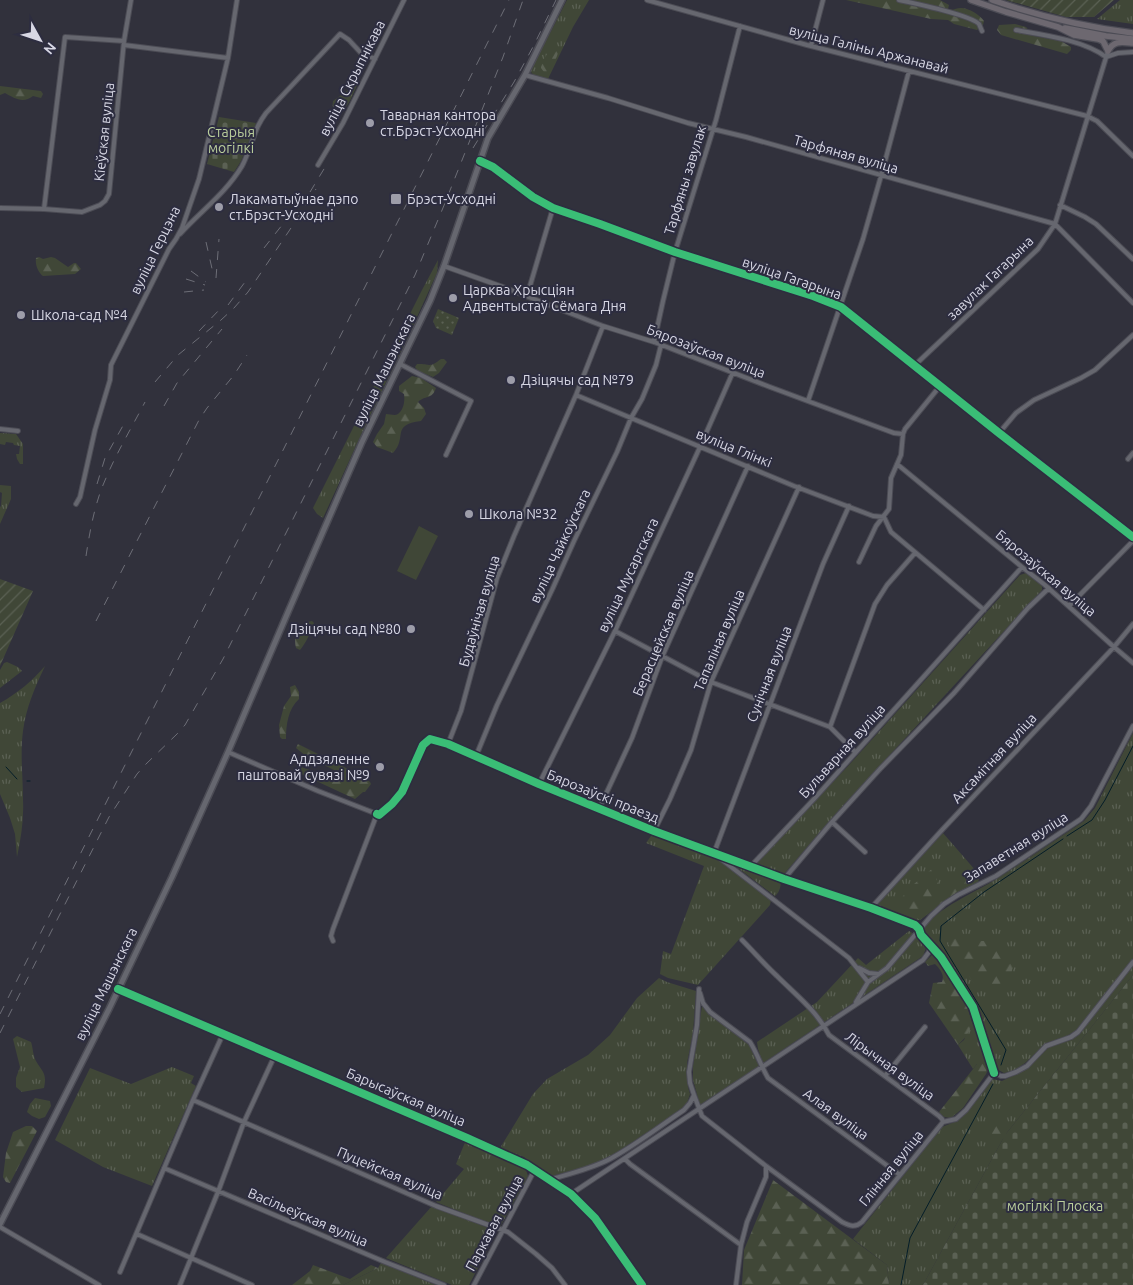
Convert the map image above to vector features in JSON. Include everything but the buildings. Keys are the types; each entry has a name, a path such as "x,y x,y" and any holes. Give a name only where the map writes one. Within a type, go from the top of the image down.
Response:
{"main road":[{"name":"вуліца Машэнскага","path":"0,1224 172,877 362,442 427,308 492,131 525,75 562,0"},
{"path":"971,0 1058,27 1133,40"},
{"path":"992,0 1074,24 1133,33"},
{"path":"1058,27 1074,35 1103,41 1107,54"},
{"path":"1107,54 1111,45 1115,43 1133,43"}],"street":[{"name":"Кіеўская вуліца","path":"44,209 82,212 96,207 105,201 109,194 124,43 131,0"},
{"name":"вуліца Герцэна","path":"76,504 80,497 95,430 110,380 111,365 169,249 176,239 199,179 228,58 237,0"},
{"name":"вуліца Скрыпнікава","path":"318,165 342,124 404,0"},
{"name":"вуліца Галіны Аржанавай","path":"647,0 811,46 1087,116"},
{"path":"811,46 823,0"},
{"path":"899,0 954,13 973,20 979,24 982,31"},
{"name":"Тарфяны завулак","path":"654,342 662,301 675,252 713,130 740,26"},
{"path":"1016,30 1060,38 1107,54 1133,52"},
{"path":"176,239 223,192 242,166 258,125 272,105 340,34 349,40 361,53 375,59"},
{"path":"0,208 44,209 65,36 228,58"},
{"name":"завулак Гагарына","path":"915,365 1038,249 1055,224 1107,54"},
{"path":"808,401 866,230 909,71"},
{"name":"Тарфяная вуліца","path":"525,75 713,130 746,137 1055,224 1133,302"},
{"path":"1087,116 1097,120 1133,156"},
{"name":"вуліца Гагарына","path":"480,161 493,167 526,192 553,208 675,252 813,296 841,307 1133,539"},
{"path":"1060,205 1096,224 1133,259"},
{"path":"527,296 553,208"},
{"name":"Бярозаўская вуліца","path":"444,266 603,326 654,342 889,431 903,434"},
{"name":"Будаўнічая вуліца","path":"448,744 461,711 497,578 576,395 603,326"},
{"path":"999,433 1016,413 1034,400 1095,370 1133,335"},
{"name":"вуліца Чайкоўскага","path":"476,756 497,706 617,452 631,418 642,399 656,365 661,345"},
{"path":"400,364 471,401 446,455"},
{"name":"вуліца Мусаргскага","path":"539,784 615,630 733,372"},
{"path":"858,562 876,526 889,509 891,478 898,464 903,434 908,425 940,386"},
{"name":"вуліца Глінкі","path":"576,395 799,487 873,516 884,517"},
{"path":"0,429 18,430"},
{"path":"1128,458 1133,453"},
{"name":"Бярозаўская вуліца","path":"898,464 1049,588 1133,663"},
{"name":"Берасцейская вуліца","path":"599,809 632,738 662,657 748,466"},
{"name":"Тапаліная вуліца","path":"654,831 691,750 711,682 799,487"},
{"name":"Сунічная вуліца","path":"714,853 823,564 849,506"},
{"path":"884,517 891,532 984,610"},
{"path":"1070,606 1133,539"},
{"path":"830,727 875,604 887,585 915,553"},
{"name":"Бульварная вуліца","path":"751,866 814,799 1022,567"},
{"path":"784,879 880,768 954,693 1028,608 1049,588"},
{"name":"Аксамітная вуліца","path":"871,908 1114,647 1133,624"},
{"path":"615,630 711,682 830,727 855,752"},
{"name":"Запаветная вуліца","path":"868,982 887,968 930,916 944,904 996,876 1081,819 1091,806 1133,726"},
{"path":"228,752 378,815 392,804 402,792 423,744 430,739 448,744"},
{"name":"Бярозаўскі праезд","path":"448,744 599,809 751,866"},
{"path":"333,941 333,929 377,814"},
{"path":"832,822 866,852"},
{"path":"714,853 849,958 868,982 855,1004"},
{"path":"751,866 915,924 921,935 941,957 972,1008 994,1073 1001,1076 1016,1072 1027,1066 1046,1046 1071,1037 1078,1032 1133,962"},
{"name":"Лірычная вуліца","path":"742,940 812,1010 821,1020 829,1035 939,1116 943,1122"},
{"path":"571,1194 923,960 929,952 930,946"},
{"path":"857,967 869,973 878,974"},
{"name":"Барысаўская вуліца","path":"118,988 468,1138 527,1166 571,1194 595,1218 642,1285"},
{"name":"Алая вуліца","path":"694,1095 689,1072 697,1025 699,989 703,1003 710,1012 750,1042 768,1078 900,1175"},
{"path":"885,1076 925,1027"},
{"path":"120,1272 223,1034"},
{"path":"180,1285 244,1122 275,1056"},
{"path":"943,1122 956,1119 966,1110 994,1073"},
{"path":"694,1095 698,1109 708,1122 777,1174"},
{"path":"548,1180 584,1170 609,1160 684,1110 694,1095"},
{"name":"Пуцейская вуліца","path":"193,1100 436,1206 508,1232 552,1268 565,1285"},
{"name":"Глінная вуліца","path":"777,1174 842,1222 849,1226 855,1226 862,1222 943,1122"},
{"path":"625,1159 741,1244"},
{"path":"736,1285 741,1244 747,1222 766,1177 766,1166"},
{"name":"Васільеўская вуліца","path":"164,1168 444,1285"},
{"name":"Паркавая вуліца","path":"474,1285 534,1171"},
{"path":"766,1177 777,1174"},
{"path":"0,1228 99,1285"},
{"path":"137,1234 252,1285"}],"green space":[{"path":"567,0 589,0 573,27 548,79 534,76 531,70"},
{"path":"846,0 940,0 949,5 948,9 967,9 977,14 984,21 983,25 977,30 954,24 948,20 931,19"},
{"path":"1006,0 1114,0 1094,17 1066,17"},
{"path":"1120,0 1133,0 1133,24 1097,19"},
{"path":"1015,24 1026,27 1034,36 1061,41 1071,47 1071,50 1067,54 1001,35 997,30 999,25"},
{"path":"555,45 559,47 558,54 546,73 541,66 548,52"},
{"path":"358,83 345,108 338,112 335,110 333,101"},
{"path":"0,86 41,91 43,94 41,98 33,96 22,100 5,93 0,95"},
{"name":"Старыя могілкі","path":"219,117 256,123 241,161 234,172 207,164"},
{"path":"36,258 43,259 55,258 68,267 76,263 81,269 75,274 43,276 36,266"},
{"path":"438,260 437,273 323,518 313,508"},
{"path":"438,309 459,318 452,335 436,328 433,321"},
{"path":"441,359 447,362 439,373 433,377 418,371 415,367 417,364 431,365"},
{"path":"412,376 421,378 436,388 430,396 418,402 424,408 426,414 421,421 406,425 402,429 399,442 393,453 377,447 373,442 384,424 386,414 397,415 402,410 404,394 399,391 399,386"},
{"path":"0,433 16,434 23,444 23,464 20,464 16,454 19,454 20,446 6,442 5,445 0,444"},
{"path":"0,485 11,486 11,499 0,524 2,493 0,492"},
{"path":"419,526 438,536 416,580 397,571"},
{"path":"1026,573 1042,586 1042,590 839,810 784,874 756,864 849,765 1020,575"},
{"path":"0,579 33,591 0,666"},
{"path":"312,621 314,623 306,641 300,650 296,648 295,636 297,630 300,625 304,626"},
{"path":"7,662 22,671 0,688 0,670 4,663"},
{"path":"45,666 31,698 23,731 23,814 17,857 15,834 0,794 0,703 35,677"},
{"path":"295,685 299,692 299,699 292,708 288,718 286,739 282,739 280,737 279,725 284,706 291,696 290,687"},
{"path":"1133,733 1133,959 1077,1030 1065,1037 1047,1043 1025,1063 1012,1072 1004,1073 995,1068 973,1004 941,952 926,937 923,930 928,922 947,907 992,881 1084,821 1095,808"},
{"path":"298,744 362,776 371,784 365,792 355,799 299,773 298,769 301,767 336,779 338,772 306,756 296,748"},
{"path":"943,833 976,871 979,879 978,882 950,897 920,920 912,920 876,906"},
{"path":"651,836 657,836 711,856 771,900 770,905 698,985 668,978 660,974 663,951 671,954 704,866 646,843"},
{"path":"730,862 780,880 778,893 775,896"},
{"path":"933,868 938,884 950,884 968,877 964,886 920,920 893,912 907,890"},
{"path":"909,931 925,945 926,948 923,956 763,1063 757,1042 817,1002 858,958 866,965"},
{"path":"960,935 974,941 990,941 1008,954 1014,966 1003,982 989,987 975,985 948,944 952,936"},
{"path":"932,955 936,955 940,960 969,1012 971,1020 970,1029 966,1037 958,1045 929,1003 933,983 942,982 943,979 942,972 935,964 928,966 925,962"},
{"path":"1133,966 1133,975 1005,1135 923,1285 889,1285 887,1265 853,1239 942,1127 957,1121 965,1114 992,1079 1002,1081 1018,1073 1049,1047 1078,1035"},
{"name":"могілкі Плоска","path":"1133,975 1133,1285 923,1285 1005,1135"},
{"path":"659,978 696,991 693,1033 687,1063 690,1094 687,1103 681,1110 607,1159 580,1169 547,1177 524,1157 500,1148 533,1094 547,1079 588,1055 610,1035 637,998"},
{"path":"702,1006 749,1045 759,1066 700,1105 693,1080 693,1066"},
{"path":"969,1009 987,1059 989,1069 986,1074 987,1068 977,1064 973,1069 958,1045 964,1040 972,1019"},
{"path":"17,1036 31,1042 35,1059 45,1076 44,1088 22,1092 16,1087 16,1078 20,1067 13,1039"},
{"path":"982,1062 987,1068 986,1074 963,1108 951,1118 944,1117 939,1112 977,1064"},
{"path":"172,1067 194,1076 191,1083 196,1086 152,1186 103,1167 55,1140 90,1068 131,1084"},
{"path":"35,1098 50,1101 51,1106 45,1117 39,1119 27,1112"},
{"path":"996,1120 1001,1121 1005,1125 1006,1135 1002,1140 989,1142 985,1136 987,1126"},
{"path":"26,1126 32,1126 37,1131 10,1183 6,1182 3,1177 6,1153 13,1132"},
{"path":"466,1140 517,1163 526,1170 528,1176 500,1227 436,1202 464,1169 456,1164"},
{"path":"773,1180 887,1265 889,1285 742,1285 744,1250"},
{"path":"432,1206 496,1231 469,1285 452,1285 386,1258"},
{"path":"381,1263 436,1285 343,1285 378,1268"},
{"path":"313,1265 350,1279 371,1265 378,1268 343,1285 292,1285 310,1271"}],"waterway":[{"path":"1067,836 1092,820 1105,800 1133,746"},
{"path":"6,767 17,779"},
{"path":"1001,1065 1006,1050 940,941 941,926 984,892 1063,839"},
{"path":"901,1285 910,1238 993,1084"}],"railway":[{"path":"0,1014 509,0"},
{"path":"0,1033 109,817 137,774 185,725 223,659 415,275 503,57 523,0"},
{"path":"473,148 514,82 556,0"},
{"path":"310,192 327,164"},
{"path":"155,382 178,355 221,320 248,292 316,189"},
{"path":"264,248 301,201"},
{"path":"216,278 219,239"},
{"path":"206,242 213,273"},
{"path":"191,271 206,282"},
{"path":"186,279 205,285"},
{"path":"228,305 245,282"},
{"path":"184,292 204,290"},
{"path":"199,331 221,308"},
{"path":"164,406 177,383 222,329"},
{"path":"96,621 199,420 247,355"},
{"path":"86,556 93,516 102,487 145,402"},
{"path":"97,484 105,458 125,422"}],"cycle path":[{"path":"480,161 493,167 533,197 553,208 675,252 813,296 841,307 1133,537"},
{"path":"377,814 379,815 392,804 402,792 423,745 430,739 448,744 654,831 915,925 921,935 941,957 973,1007 994,1073"},
{"path":"118,989 527,1165 571,1194 595,1218 642,1285"}],"place":[{"name":"Таварная кантора ст.Брэст-Усходні","path":"370,123"},
{"name":"Брэст-Усходні","path":"396,199"},
{"name":"Лакаматыўнае дэпо ст.Брэст-Усходні","path":"219,207"},
{"name":"Царква Хрысціян Адвентыстаў Сёмага Дня","path":"453,298"},
{"name":"Школа-сад №4","path":"21,315"},
{"name":"Дзіцячы сад №79","path":"511,380"},
{"name":"Школа №32","path":"469,514"},
{"name":"Дзіцячы сад №80","path":"411,629"},
{"name":"Аддзяленне паштовай сувязі №9","path":"380,767"}]}
